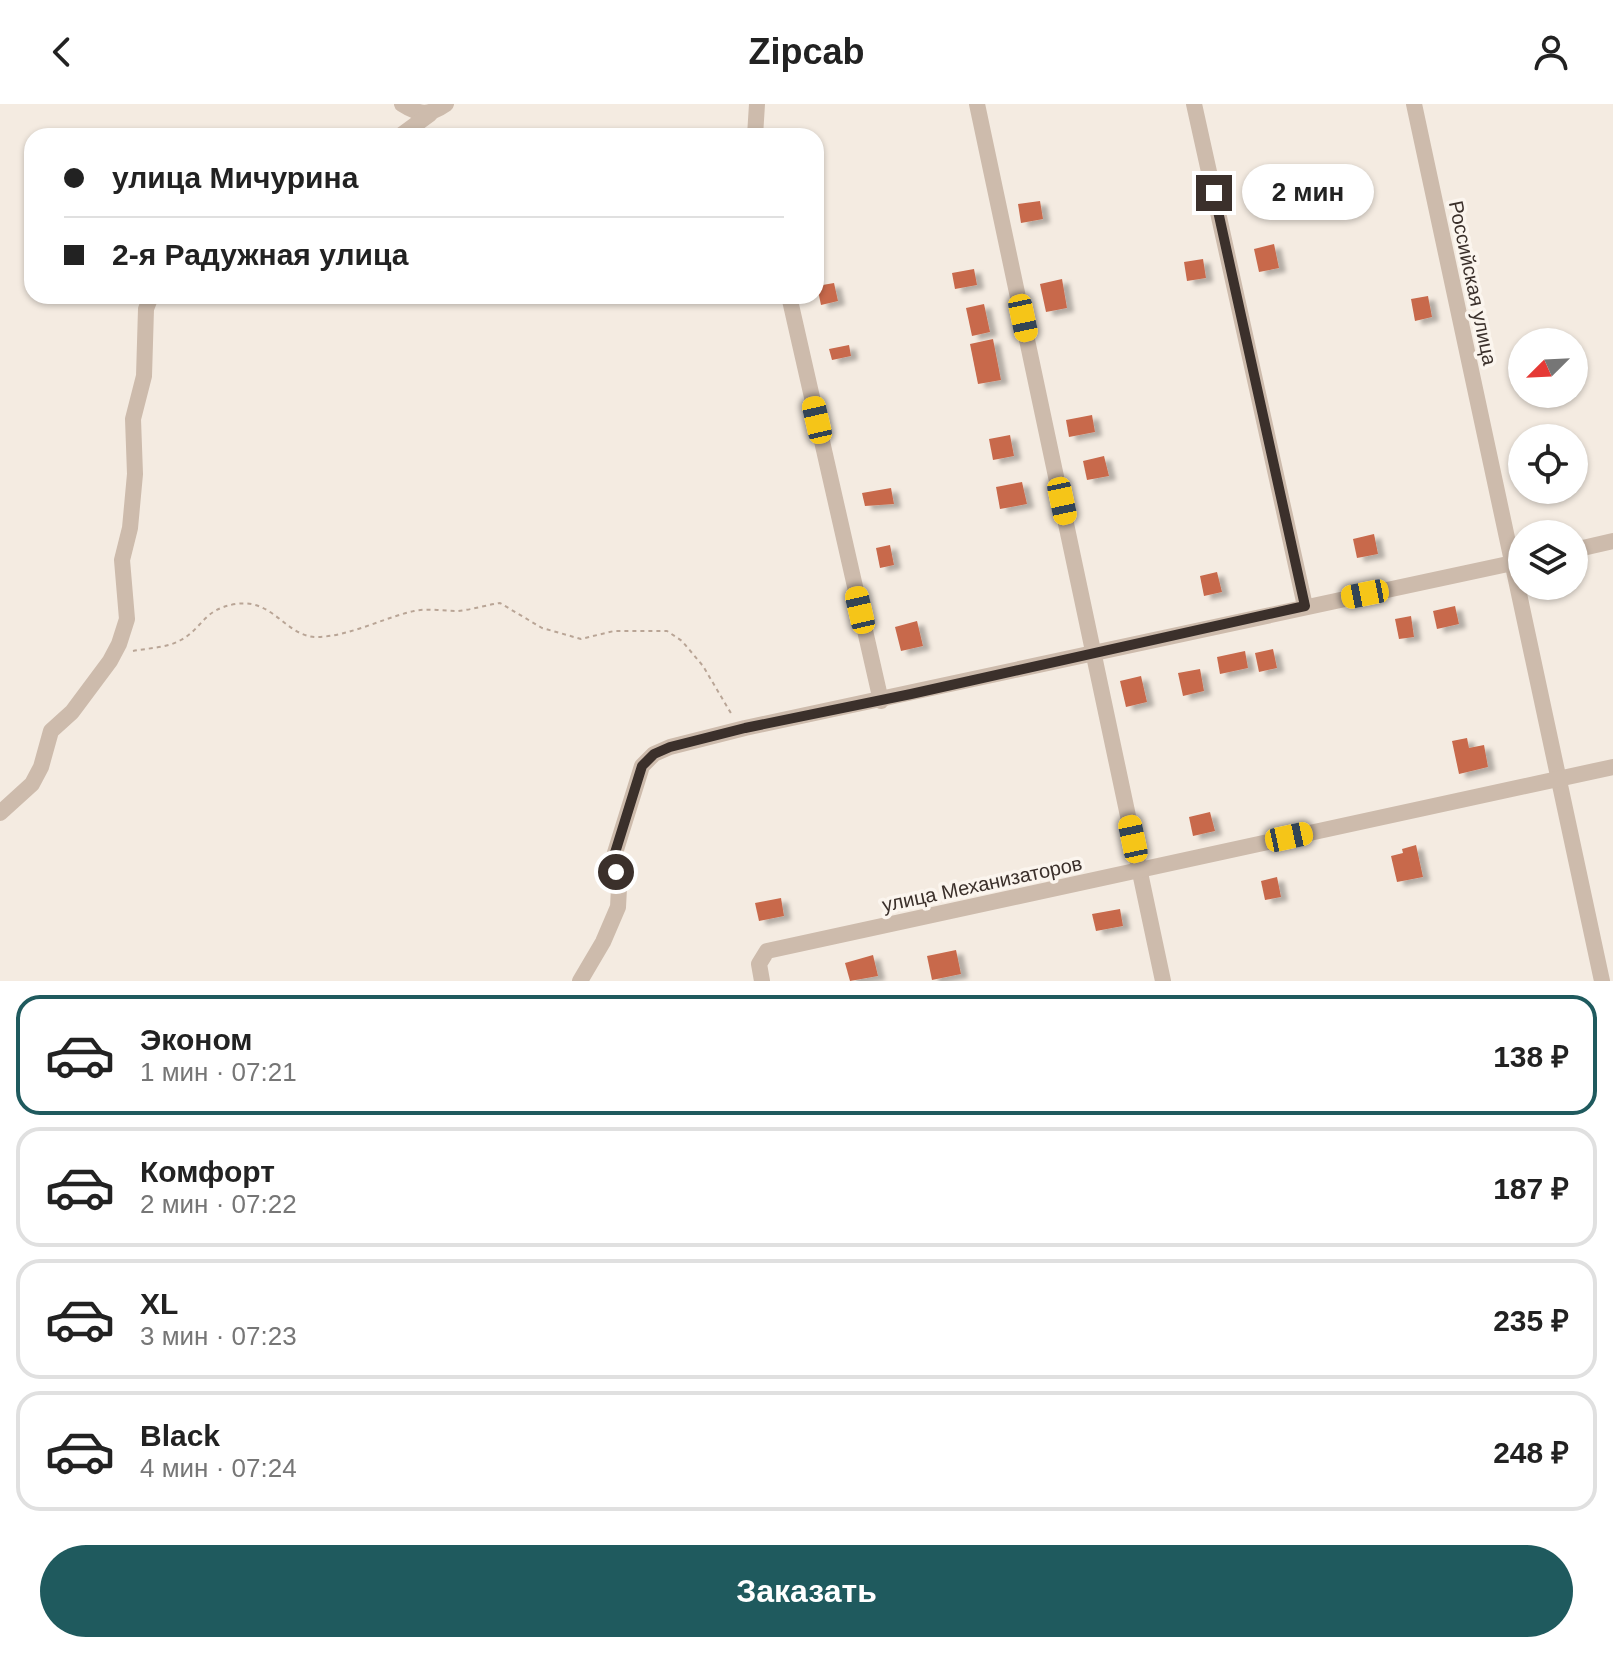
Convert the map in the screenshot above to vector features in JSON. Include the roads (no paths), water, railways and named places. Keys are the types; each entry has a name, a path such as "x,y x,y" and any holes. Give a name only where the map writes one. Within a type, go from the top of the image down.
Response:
{"street":[{"path":"402,104 418,113 430,114"},
{"path":"411,128 446,104"},
{"path":"756,128 757,104"},
{"path":"977,104 1163,981"},
{"path":"1194,104 1305,606"},
{"name":"Российская улица","path":"1414,104 1508,522"},
{"path":"0,813 32,784 41,767 51,731 72,712 110,661 127,619 122,560 130,528 135,474 133,419 144,376 148,304"},
{"path":"791,304 881,701"},
{"path":"1588,547 1613,541"},
{"path":"580,981 603,942 618,907 619,888 614,856 642,766 654,754 745,728 1508,564"},
{"name":"Российская улица","path":"1524,600 1602,981"},
{"name":"улица Механизаторов","path":"762,981 759,964 767,951 1613,767"}]}
